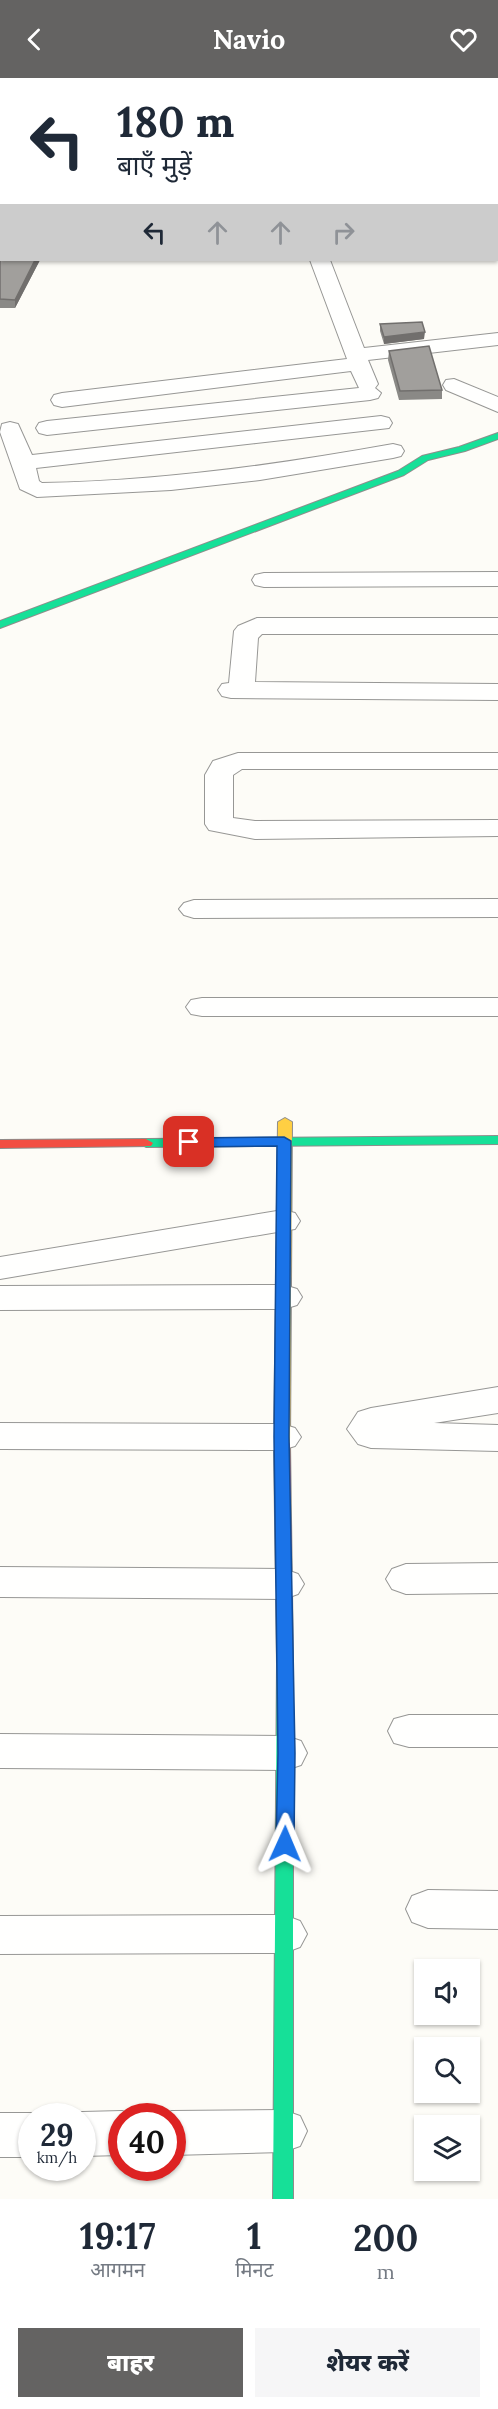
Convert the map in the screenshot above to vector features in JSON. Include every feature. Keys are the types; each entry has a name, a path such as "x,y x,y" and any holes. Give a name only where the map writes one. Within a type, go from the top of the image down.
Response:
{"street":[{"path":"320,261 401,473"},
{"path":"62,400 498,339"},
{"path":"453,385 495,414"},
{"path":"47,428 370,393"},
{"path":"24,463 381,423"},
{"path":"10,429 24,463 28,484 37,490 178,484 321,464 393,451"},
{"path":"0,625 401,473 425,458 462,449 498,436"},
{"path":"425,458 438,438"},
{"path":"264,580 498,579"},
{"path":"498,626 257,626 247,631 237,690 498,692"},
{"path":"498,761 238,761 223,767 219,776 219,824 231,828 255,831 498,828"},
{"path":"194,909 498,908"},
{"path":"202,1007 498,1007"},
{"path":"283,2199 286,1753 282,1437 285,1122"},
{"path":"0,1144 498,1140"},
{"path":"0,1268 283,1221"},
{"path":"0,1298 284,1297"},
{"path":"498,1400 371,1421 366,1429 371,1435 498,1438"},
{"path":"0,1436 282,1437"},
{"path":"406,1579 498,1578"},
{"path":"0,1581 284,1584"},
{"path":"409,1731 498,1731"},
{"path":"0,1751 286,1753"},
{"path":"428,1910 498,1910"},
{"path":"0,1935 284,1934"},
{"path":"186,2133 283,2131"},
{"path":"0,2135 18,2135"}],"building":[{"path":"0,261 34,261 15,300 0,299"},
{"path":"422,322 425,332 384,337 380,324"},
{"path":"429,346 442,390 400,391 389,351"}],"traffic: fast":[{"path":"0,625 401,473 425,458 462,449 498,436"},
{"path":"146,1143 498,1140"},
{"path":"283,2199 285,1664"}],"traffic: slow":[{"path":"282,1444 285,1122"}],"traffic: jam":[{"path":"0,1144 146,1143"},
{"path":"282,1444 285,1664"}],"route":[{"path":"189,1142 284,1141 282,1437 285,1844"}]}
